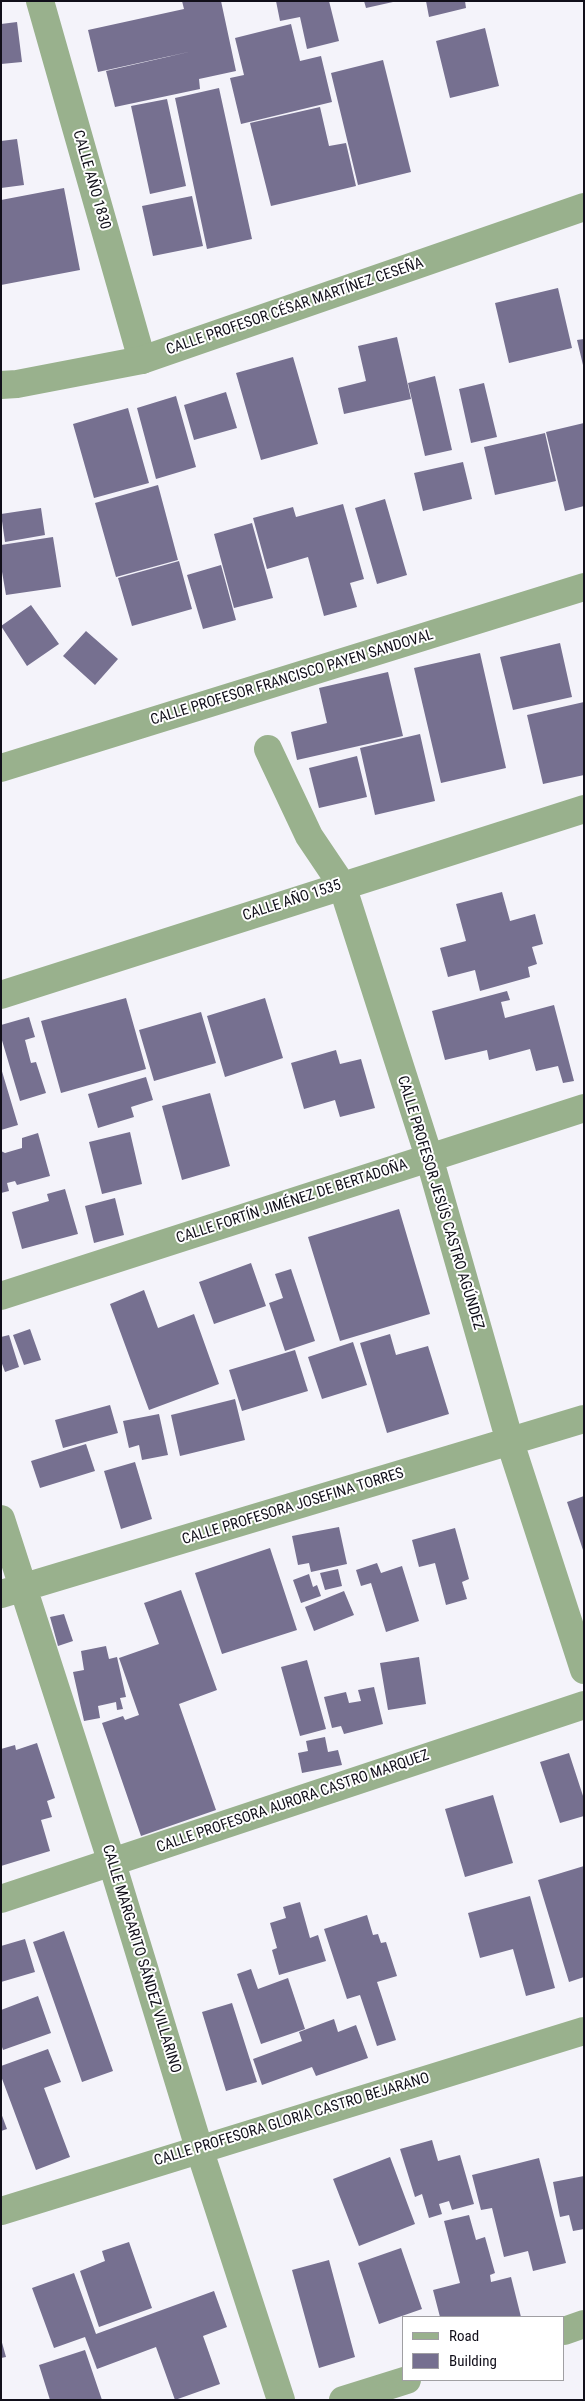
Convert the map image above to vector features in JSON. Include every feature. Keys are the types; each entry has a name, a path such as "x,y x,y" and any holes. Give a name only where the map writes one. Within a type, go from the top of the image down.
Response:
{"street":[{"name":"CALLE AÑO 1830","path":"40,1 142,360"},
{"name":"CALLE PROFESOR CÉSAR MARTÍNEZ CESEÑA","path":"1,385 17,384 142,360 584,207"},
{"name":"CALLE PROFESOR FRANCISCO PAYEN SANDOVAL","path":"1,768 584,588"},
{"name":"CALLE PROFESOR JESÚS CASTRO AGÚNDEZ","path":"268,749 309,836 342,885 429,1158 510,1442 584,1670"},
{"name":"CALLE AÑO 1535","path":"1,995 584,809"},
{"name":"CALLE FORTÍN JIMÉNEZ DE BERTADOÑA","path":"1,1296 584,1108"},
{"name":"CALLE PROFESORA JOSEFINA TORRES","path":"12,1590 584,1419"},
{"name":"CALLE MARGARITO SÁNDEZ VILLARINO","path":"1,1518 12,1590 112,1863 200,2148 281,2400"},
{"name":"CALLE PROFESORA AURORA CASTRO MARQUEZ","path":"1,1898 112,1863 584,1705"},
{"name":"CALLE PROFESORA GLORIA CASTRO BEJARANO","path":"1,2210 584,2031"},
{"path":"565,2331 584,2324"},
{"path":"343,2400 404,2381"}],"building":[{"path":"182,1 221,1 236,71 199,79 200,89 115,107 106,71 193,51 98,72 88,30 184,9"},
{"path":"276,1 329,1 339,41 307,49 300,17 280,21"},
{"path":"364,1 393,1 393,2 366,8"},
{"path":"426,1 465,1 466,8 429,17"},
{"path":"17,22 22,62 1,64 1,24"},
{"path":"291,24 300,61 321,56 332,102 241,124 230,78 244,75 235,38"},
{"path":"485,28 499,86 450,98 436,41"},
{"path":"383,60 411,172 358,185 331,73"},
{"path":"219,88 252,239 207,249 175,98"},
{"path":"167,99 186,186 150,194 131,106"},
{"path":"320,107 329,146 346,143 356,186 271,206 250,123"},
{"path":"17,139 24,185 1,188 1,141"},
{"path":"64,188 80,270 1,285 1,200"},
{"path":"192,196 203,246 153,256 142,206"},
{"path":"558,288 572,348 509,363 495,303"},
{"path":"397,337 411,399 344,414 338,388 366,381 358,346"},
{"path":"584,339 584,365 583,365 577,340"},
{"path":"293,357 318,444 261,460 236,373"},
{"path":"435,376 452,450 425,456 408,383"},
{"path":"484,383 497,437 471,443 459,389"},
{"path":"226,392 237,428 194,440 184,405"},
{"path":"176,396 196,467 156,479 137,408"},
{"path":"128,408 149,483 94,498 73,424"},
{"path":"584,423 584,506 565,511 546,432"},
{"path":"545,433 556,481 495,495 484,447"},
{"path":"463,462 472,499 423,511 414,473"},
{"path":"158,485 178,560 116,577 95,503"},
{"path":"385,499 407,575 377,584 355,508"},
{"path":"343,504 364,579 350,583 357,607 324,616 308,557 267,569 253,518 293,507 296,517"},
{"path":"41,508 45,535 5,542 1,514"},
{"path":"252,523 273,598 234,608 214,534"},
{"path":"53,537 61,587 6,595 1,566 1,545"},
{"path":"179,561 192,609 132,626 118,578"},
{"path":"221,565 236,620 203,629 187,575"},
{"path":"31,605 59,644 27,666 1,626"},
{"path":"86,631 118,659 95,685 63,656"},
{"path":"560,643 572,697 513,710 500,657"},
{"path":"480,653 506,768 441,783 414,668"},
{"path":"388,672 403,736 297,760 291,732 327,723 319,688"},
{"path":"584,702 584,775 543,784 527,715"},
{"path":"420,734 435,801 375,815 360,748"},
{"path":"357,756 367,797 319,808 309,768"},
{"path":"502,892 510,921 535,914 543,944 532,947 537,964 528,967 530,977 480,991 475,970 448,977 440,948 466,941 456,904"},
{"path":"507,991 510,1000 501,1002 505,1018 554,1005 574,1081 563,1083 558,1066 536,1071 530,1049 489,1060 487,1050 445,1060 432,1011"},
{"path":"126,998 146,1069 61,1093 41,1021"},
{"path":"265,998 283,1058 225,1077 207,1016"},
{"path":"201,1012 216,1063 154,1081 139,1030"},
{"path":"29,1017 35,1037 25,1040 31,1063 36,1062 46,1093 20,1101 1,1037 1,1025"},
{"path":"336,1050 340,1064 361,1059 375,1108 340,1117 335,1100 304,1109 291,1063"},
{"path":"1,1068 18,1125 1,1130"},
{"path":"146,1077 153,1100 131,1107 134,1117 98,1128 88,1094"},
{"path":"210,1093 230,1166 182,1180 162,1106"},
{"path":"130,1132 142,1184 102,1194 89,1142"},
{"path":"38,1133 50,1176 17,1185 15,1181 7,1183 9,1191 1,1193 1,1151 5,1153 22,1148 22,1138"},
{"path":"65,1189 78,1234 22,1249 12,1212 49,1201 47,1194"},
{"path":"115,1198 124,1235 94,1243 85,1206"},
{"path":"399,1209 430,1314 340,1341 308,1237"},
{"path":"251,1263 266,1306 214,1324 199,1282"},
{"path":"291,1269 315,1341 285,1351 269,1303 283,1298 275,1274"},
{"path":"144,1290 158,1328 194,1314 219,1384 149,1410 110,1304"},
{"path":"30,1329 41,1360 24,1365 13,1335"},
{"path":"390,1334 396,1355 428,1346 449,1414 387,1433 360,1343"},
{"path":"9,1335 19,1367 5,1372 1,1361 1,1337"},
{"path":"353,1342 367,1385 322,1399 308,1357"},
{"path":"295,1350 308,1391 242,1411 229,1370"},
{"path":"235,1399 245,1440 180,1456 171,1415"},
{"path":"110,1405 118,1433 63,1448 55,1420"},
{"path":"159,1414 168,1455 142,1460 139,1445 129,1448 123,1421"},
{"path":"86,1444 95,1471 40,1488 31,1461"},
{"path":"135,1462 152,1519 121,1529 104,1471"},
{"path":"584,1496 584,1550 583,1550 567,1502"},
{"path":"339,1527 347,1564 311,1572 309,1563 298,1565 292,1536"},
{"path":"455,1528 469,1579 462,1582 467,1599 446,1605 435,1563 419,1567 412,1540"},
{"path":"270,1548 297,1630 222,1654 195,1573"},
{"path":"377,1563 381,1573 402,1566 419,1621 386,1632 371,1583 361,1586 356,1570"},
{"path":"338,1569 342,1586 325,1590 320,1573"},
{"path":"309,1574 313,1587 317,1585 321,1596 301,1603 293,1580"},
{"path":"181,1590 217,1690 179,1704 216,1810 141,1836 102,1723 123,1716 125,1720 139,1715 119,1658 159,1644 144,1603"},
{"path":"344,1591 354,1615 314,1631 305,1607"},
{"path":"64,1614 73,1641 58,1646 50,1617"},
{"path":"106,1646 109,1659 117,1657 126,1697 120,1698 123,1709 117,1710 116,1702 98,1706 100,1718 84,1721 73,1672 84,1670 81,1651"},
{"path":"419,1657 426,1704 388,1710 380,1663"},
{"path":"307,1660 326,1729 300,1736 281,1667"},
{"path":"374,1687 383,1724 344,1734 341,1726 332,1728 324,1697 346,1692 349,1703 361,1701 358,1690"},
{"path":"325,1737 328,1752 338,1750 342,1765 302,1773 298,1753 308,1751 306,1741"},
{"path":"37,1743 55,1798 47,1801 52,1817 41,1820 50,1851 1,1866 1,1749 15,1745 16,1750"},
{"path":"569,1753 584,1799 584,1816 560,1823 540,1762"},
{"path":"493,1795 513,1863 465,1877 445,1809"},
{"path":"584,1866 584,1977 569,1982 538,1880"},
{"path":"530,1896 555,1988 526,1996 513,1949 480,1958 468,1913"},
{"path":"300,1902 310,1938 318,1935 326,1961 279,1975 272,1950 277,1948 270,1923 286,1918 283,1907"},
{"path":"367,1915 373,1935 378,1934 381,1943 386,1942 397,1976 377,1982 396,2040 377,2046 360,1995 347,1999 324,1929"},
{"path":"64,1931 113,2071 82,2082 33,1942"},
{"path":"25,1939 35,1972 1,1982 1,1946"},
{"path":"251,1969 258,1989 288,1978 305,2029 261,2044 237,1974"},
{"path":"38,1996 51,2033 3,2050 1,2044 1,2010"},
{"path":"232,2003 257,2082 226,2091 202,2012"},
{"path":"334,2019 338,2032 356,2025 368,2058 316,2076 312,2067 262,2085 253,2059 302,2041 299,2032"},
{"path":"48,2049 61,2082 44,2088 70,2157 36,2170 1,2076 1,2066"},
{"path":"1,2113 7,2129 1,2131"},
{"path":"432,2140 438,2161 460,2155 474,2204 452,2210 449,2201 439,2204 442,2214 429,2218 422,2194 415,2197 400,2149"},
{"path":"390,2157 415,2224 359,2246 333,2179"},
{"path":"539,2158 566,2263 533,2271 528,2251 504,2257 492,2208 481,2210 472,2175"},
{"path":"584,2176 584,2229 573,2231 569,2215 560,2217 553,2182"},
{"path":"469,2215 476,2240 485,2237 495,2273 490,2275 491,2282 511,2277 521,2316 440,2316 433,2290 460,2283 444,2221"},
{"path":"129,2242 152,2308 99,2327 80,2271 105,2261 102,2251"},
{"path":"401,2248 422,2309 379,2324 358,2263"},
{"path":"329,2260 355,2357 319,2368 292,2270"},
{"path":"74,2273 96,2334 214,2291 227,2327 203,2336 220,2384 175,2400 156,2347 97,2369 85,2337 54,2348 32,2288"},
{"path":"1,2339 6,2357 1,2358"},
{"path":"85,2350 102,2400 50,2400 39,2365"}]}
